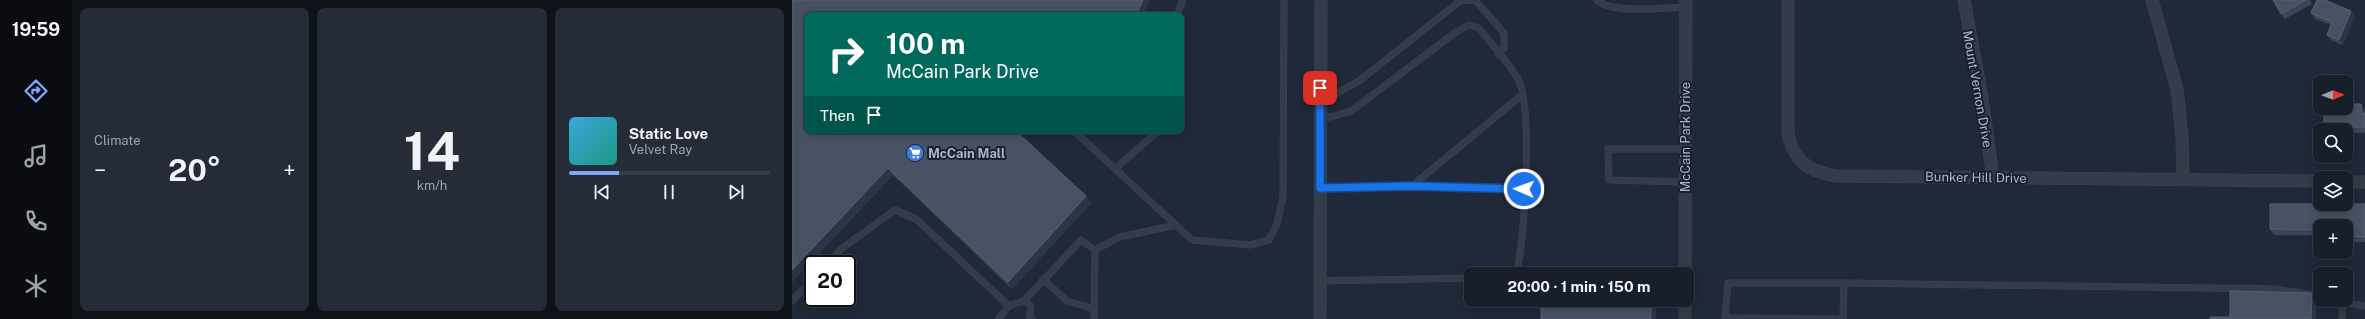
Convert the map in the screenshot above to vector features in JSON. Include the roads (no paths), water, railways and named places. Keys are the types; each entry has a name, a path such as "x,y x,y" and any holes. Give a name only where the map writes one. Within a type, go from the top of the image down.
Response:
{"street":[{"path":"1320,319 1321,0"},
{"name":"Bunker Hill Drive","path":"1788,0 1788,135 1791,147 1799,159 1807,167 1817,172 1836,176 2313,181"},
{"name":"Mount Vernon Drive","path":"1964,0 1982,98 1993,178"},
{"path":"2152,0 2177,89 2182,137 2183,180"},
{"name":"McCain Park Drive","path":"1685,267 1686,4"},
{"path":"2353,182 2365,182"},
{"path":"1685,307 1685,319"}],"lane":[{"path":"1178,12 1182,0"},
{"path":"1077,134 1192,240 1250,245 1269,240 1277,224 1283,197 1284,0"},
{"path":"1320,103 1360,81 1460,1 1475,0 1504,33 1504,48 1498,54"},
{"path":"1597,0 1601,5 1621,8 1686,4"},
{"path":"1320,117 1331,117 1351,111 1456,32 1469,25 1479,28 1518,79 1522,95 1526,139 1522,250 1518,267"},
{"path":"1412,186 1522,95"},
{"path":"1115,169 1155,134"},
{"path":"1685,149 1608,149 1609,180 1685,182"},
{"path":"1320,188 1412,186 1524,189"},
{"path":"835,255 841,249 895,210 916,219 1009,306"},
{"path":"1096,250 1120,237 1176,225"},
{"path":"998,319 1009,306 1025,300 1080,240 1096,250"},
{"path":"1094,319 1096,250"},
{"path":"1320,281 1464,278"},
{"path":"1043,279 1067,301 1094,309"},
{"path":"1844,283 1843,318 1725,318 1728,283 1844,283 2275,289 2313,295"},
{"path":"792,301 804,288"},
{"path":"1025,300 1031,307 1029,316 1032,319"},
{"path":"2353,304 2365,306"},
{"path":"2342,319 2343,307"}],"place":[{"name":"McCain Mall","path":"915,153"}]}
